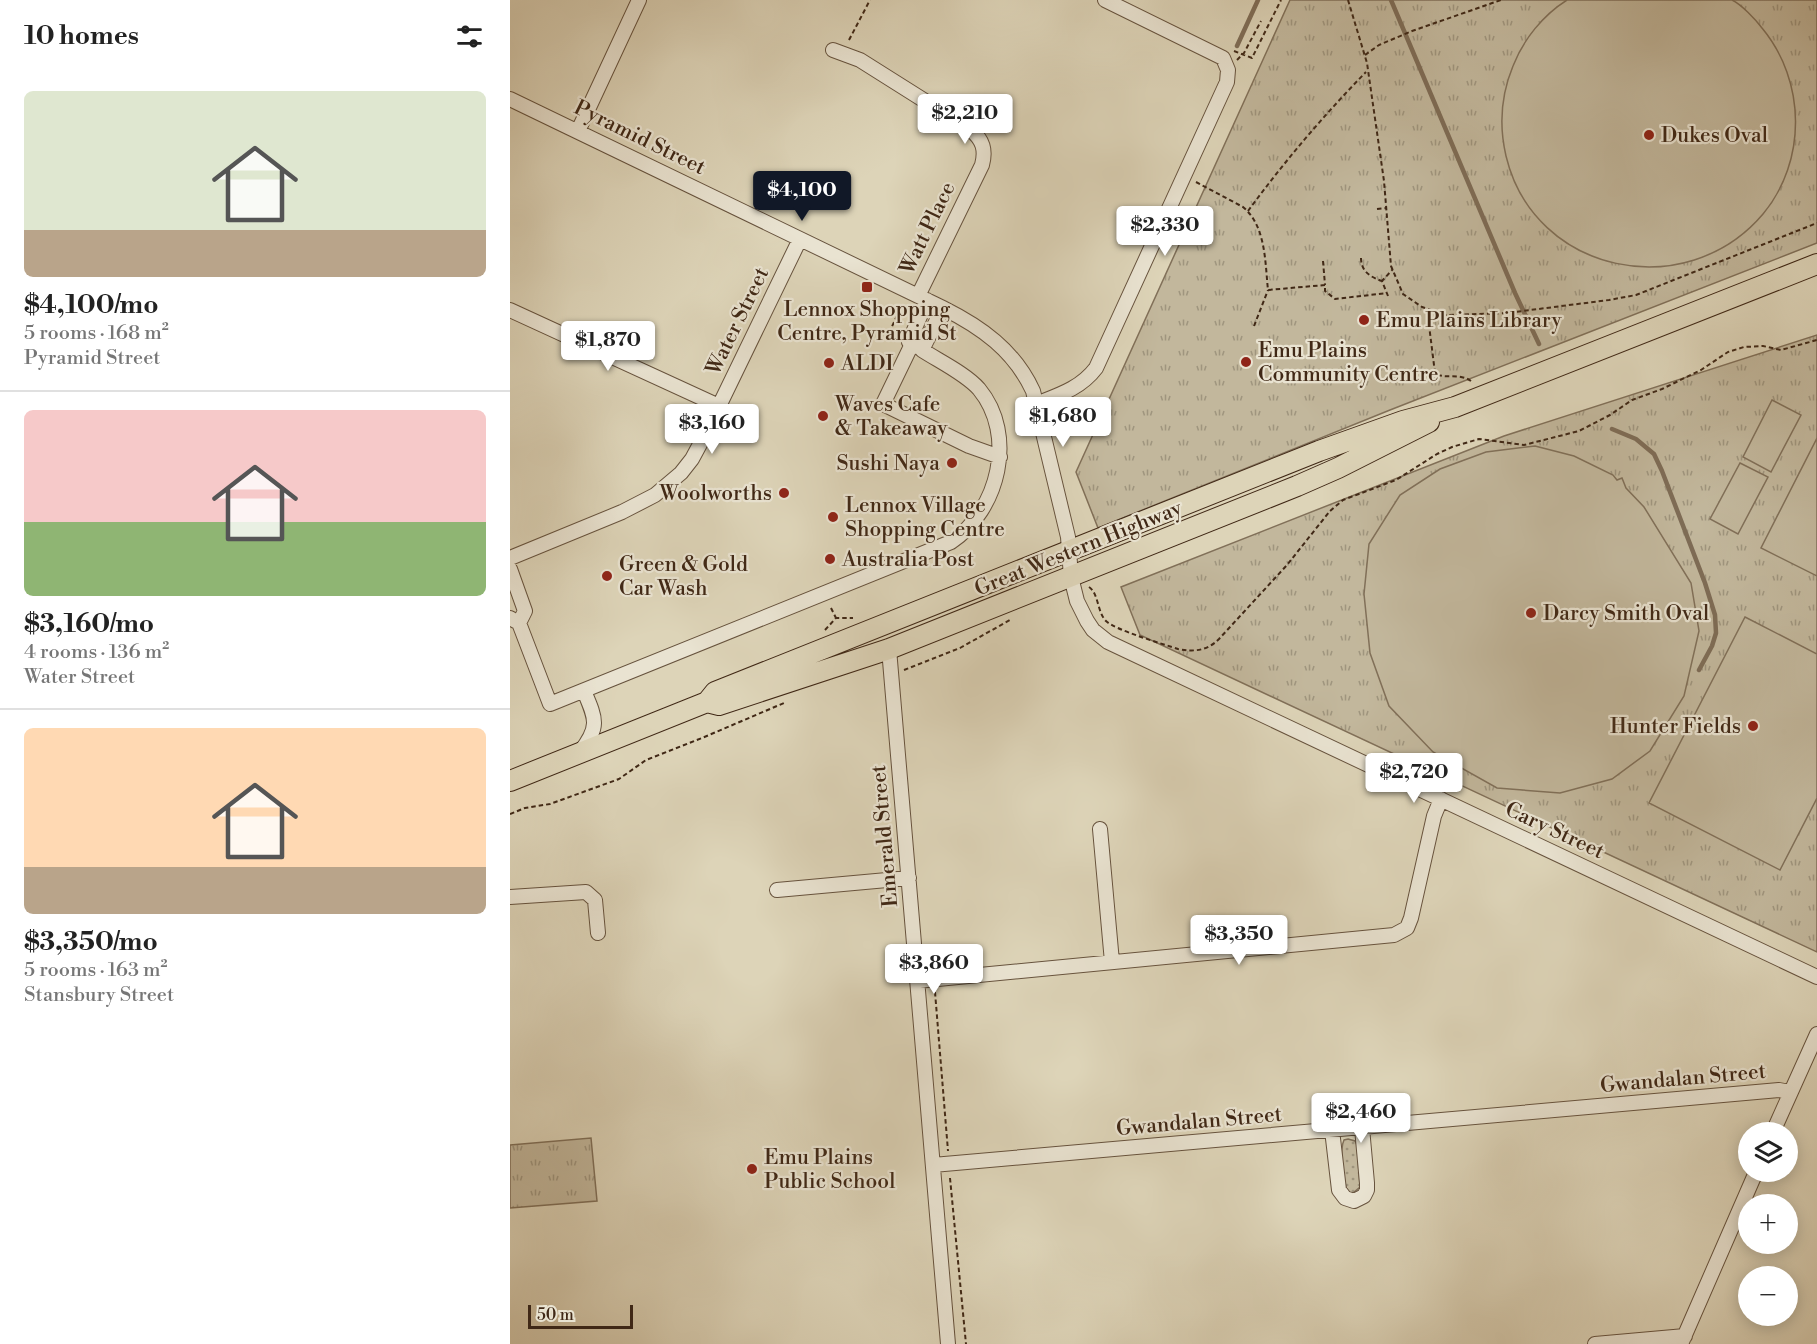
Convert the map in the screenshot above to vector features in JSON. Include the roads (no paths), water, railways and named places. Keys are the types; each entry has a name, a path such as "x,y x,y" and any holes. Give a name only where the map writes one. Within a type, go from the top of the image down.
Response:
{"highway":[{"name":"Great Western Highway","path":"510,781 707,702 715,692 1319,451 1403,421 1455,407 1817,264"},
{"name":"Great Western Highway","path":"707,702 719,705 889,648 1071,577 1338,468 1455,407"}],"street":[{"path":"578,130 639,0"},
{"path":"1036,404 1072,389 1083,382 1096,368 1227,82 1227,65 1223,58 1105,0"},
{"name":"Watt Place","path":"838,52 860,60 972,130 979,137 983,147 982,165 922,298 914,346"},
{"name":"Pyramid Street","path":"510,99 800,238 978,327 1007,351 1029,382 1066,528 1069,551"},
{"name":"Water Street","path":"510,558 622,512 669,485 692,459 800,238"},
{"path":"942,308 914,346 883,404 969,446 999,457"},
{"path":"511,314 719,406"},
{"path":"510,568 525,611 514,621 550,704 951,542 973,523 996,477 999,430 987,400 975,386 914,346"},
{"name":"Cary Street","path":"1069,551 1071,577 1082,612 1093,630 1108,642 1817,976"},
{"name":"Emerald Street","path":"889,648 948,1344"},
{"path":"578,753 590,738 594,728 592,712 584,691"},
{"path":"917,981 1387,937 1407,928 1412,918 1434,816 1441,799"},
{"path":"1100,829 1112,962"},
{"path":"777,890 909,878"},
{"path":"510,897 585,892 595,900 598,933"},
{"path":"1777,1122 1817,1034"},
{"name":"Gwandalan Street","path":"933,1165 1779,1090 1790,1092"},
{"path":"1332,1130 1339,1190 1345,1198 1354,1201 1364,1196 1367,1187 1362,1128"},
{"path":"1595,1344 1683,1340 1752,1182"}],"waterway":[{"path":"1237,46 1258,0"},
{"path":"1391,0 1515,293 1539,344"},
{"path":"1612,429 1636,439 1654,454 1705,583 1715,615 1716,633 1699,670"}],"place":[{"name":"Dukes Oval","path":"1649,135"},
{"name":"Lennox Shopping Centre, Pyramid St","path":"867,287"},
{"name":"Emu Plains Library","path":"1364,320"},
{"name":"Emu Plains Community Centre","path":"1246,362"},
{"name":"ALDI","path":"829,363"},
{"name":"Waves Cafe & Takeaway","path":"823,416"},
{"name":"Sushi Naya","path":"952,463"},
{"name":"Woolworths","path":"784,493"},
{"name":"Lennox Village Shopping Centre","path":"833,517"},
{"name":"Australia Post","path":"830,559"},
{"name":"Green & Gold Car Wash","path":"607,576"},
{"name":"Darcy Smith Oval","path":"1531,613"},
{"name":"Hunter Fields","path":"1753,726"},
{"name":"Emu Plains Public School","path":"752,1169"}]}
